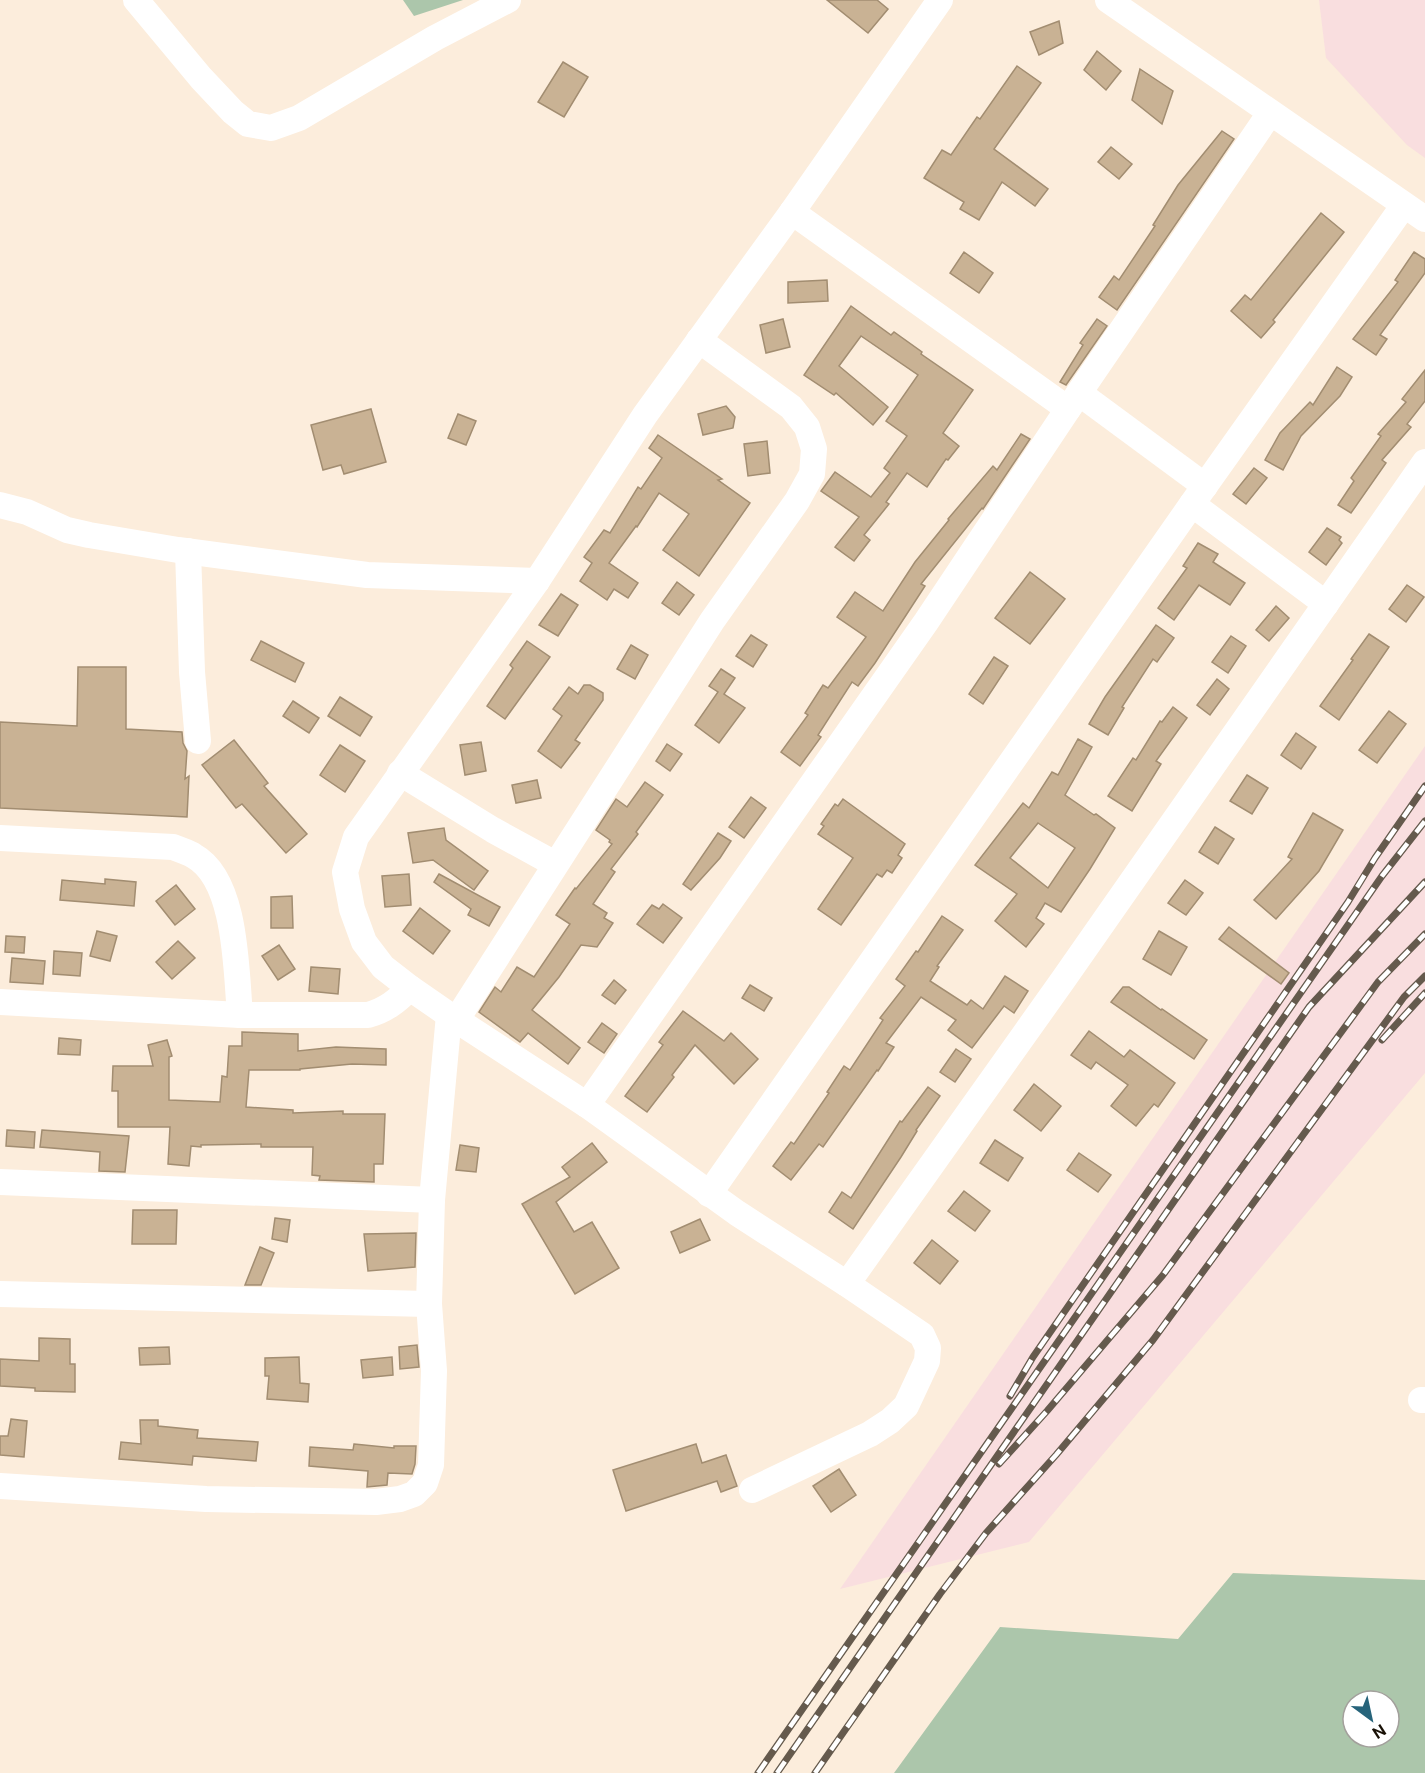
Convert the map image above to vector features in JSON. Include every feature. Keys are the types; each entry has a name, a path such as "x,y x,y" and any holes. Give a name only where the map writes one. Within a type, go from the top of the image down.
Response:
{"street":[{"path":"136,0 201,78 233,112 248,124 271,128 299,118 435,38 508,0"},
{"path":"753,1490 870,1434 906,1406 927,1361 928,1348 922,1335 709,1194 587,1105 410,988 383,967 364,942 352,909 345,872 356,837 537,580 616,457 792,213 940,0"},
{"path":"1108,0 1425,219"},
{"path":"587,1105 926,622 1073,401 1270,113"},
{"path":"709,1194 1198,495 1404,205"},
{"path":"792,213 1073,401 1198,495 1326,604"},
{"path":"0,1486 218,1500 376,1502 400,1499 414,1494 425,1483 432,1465 434,1371 429,1304 432,1200 453,1017 712,621 797,501 812,474 814,449 807,427 791,407 699,340"},
{"path":"847,1284 1063,980 1425,462"},
{"path":"0,506 27,512 67,530 89,536 188,551 368,575 537,580"},
{"path":"188,551 192,672 198,741"},
{"path":"400,773 493,830 555,864"},
{"path":"0,838 173,848 196,856 214,875 224,895 231,923 240,1015"},
{"path":"0,1002 240,1015 368,1015 380,1012 392,1005 410,988"},
{"path":"0,1182 432,1200"},
{"path":"0,1294 429,1304"}],"shaded area":[{"path":"1319,0 1425,0 1425,158 1407,145 1326,58"},
{"path":"1425,746 1425,1073 1029,1542 840,1589"}],"green space":[{"path":"403,0 463,0 414,16"},
{"path":"1233,1573 1425,1580 1425,1773 894,1773 1000,1627 1178,1639"}],"building":[{"path":"827,0 877,0 888,9 868,33"},
{"path":"1059,21 1063,43 1039,55 1030,32"},
{"path":"1097,51 1121,71 1106,90 1084,70"},
{"path":"563,62 588,77 564,117 538,102"},
{"path":"1017,66 1041,83 994,149 1048,189 1035,206 1002,182 979,220 960,209 964,202 924,178 942,150 951,155 977,117 980,119"},
{"path":"1140,69 1173,91 1162,124 1132,100"},
{"path":"1222,131 1234,139 1117,310 1099,297 1114,276 1119,280 1155,226 1153,225 1178,185"},
{"path":"1111,147 1132,164 1119,179 1098,162"},
{"path":"1321,213 1344,232 1261,338 1231,311 1245,295 1251,300"},
{"path":"964,252 993,273 979,293 950,273"},
{"path":"1414,252 1425,259 1425,273 1380,335 1387,339 1376,355 1353,339 1398,282 1395,280"},
{"path":"827,280 828,301 788,303 788,282"},
{"path":"851,306 891,335 894,332 973,390 943,433 959,446 948,460 946,459 927,487 907,473 886,502 889,504 864,535 870,540 854,561 835,547 859,517 821,491 835,472 871,497 890,473 884,468 907,436 886,421 918,375 861,336 839,366 888,407 873,425 836,393 834,395 804,375"},
{"path":"783,319 790,347 766,353 760,325"},
{"path":"1097,319 1107,326 1066,385 1060,382 1083,345 1080,343"},
{"path":"1337,367 1352,377 1340,396 1301,436 1283,470 1265,460 1280,433 1310,402 1313,405"},
{"path":"1425,370 1425,401 1407,424 1411,427 1382,460 1386,463 1351,513 1338,505 1354,481 1351,478 1381,436 1378,434 1406,402 1402,399"},
{"path":"726,406 735,417 733,428 703,435 698,414"},
{"path":"371,409 386,462 344,474 341,465 323,470 311,425"},
{"path":"458,414 476,421 466,445 448,438"},
{"path":"1021,434 1030,439 983,509 921,584 925,586 875,663 858,686 852,682 818,735 821,737 800,766 781,752 808,715 805,713 823,685 828,688 866,637 837,617 855,592 883,611 915,562 948,519 993,466 997,470"},
{"path":"658,435 722,479 718,480 750,503 699,576 663,550 689,514 659,493 637,527 609,563 638,583 628,598 614,589 607,600 580,581 592,563 584,557 604,530 610,533 638,487 641,489 662,458 649,448"},
{"path":"767,441 770,473 748,476 744,444"},
{"path":"1254,468 1267,478 1246,504 1233,494"},
{"path":"1327,528 1341,537 1339,540 1342,543 1326,565 1309,552"},
{"path":"1198,543 1218,554 1213,562 1245,583 1230,605 1199,585 1174,620 1158,608 1187,568 1183,566"},
{"path":"1030,572 1065,599 1030,644 995,618"},
{"path":"677,582 694,595 679,615 662,603"},
{"path":"1407,585 1424,597 1406,622 1389,609"},
{"path":"561,594 578,605 558,636 539,625"},
{"path":"1276,606 1289,618 1269,641 1256,630"},
{"path":"1156,625 1174,638 1157,662 1153,659 1122,707 1124,708 1108,735 1089,724 1105,697"},
{"path":"1369,634 1389,647 1339,720 1320,706"},
{"path":"751,635 767,645 753,667 736,656"},
{"path":"1231,636 1246,646 1228,673 1212,662"},
{"path":"261,641 304,663 295,682 251,660"},
{"path":"527,641 550,657 505,719 487,706 513,668 510,665"},
{"path":"631,645 648,655 635,679 617,669"},
{"path":"994,657 1008,666 983,704 969,694"},
{"path":"78,667 126,667 126,729 182,732 183,743 187,751 185,779 189,776 187,817 0,808 0,722 77,726"},
{"path":"721,669 735,678 724,694 745,708 719,743 695,725 718,692 709,686"},
{"path":"1217,679 1229,689 1210,715 1197,705"},
{"path":"584,685 590,685 603,693 603,700 575,740 580,743 561,768 538,751 562,716 553,709 569,687 578,694"},
{"path":"340,697 372,717 360,736 328,716"},
{"path":"293,701 319,718 309,733 283,716"},
{"path":"1173,707 1187,718 1156,761 1161,764 1132,811 1108,796 1133,758 1136,760 1160,721 1162,722"},
{"path":"1389,711 1406,724 1377,763 1359,750"},
{"path":"1296,733 1316,747 1301,769 1281,755"},
{"path":"1078,739 1092,747 1065,795 1115,828 1061,912 1045,903 1036,918 1044,924 1026,947 995,921 1017,894 975,865 1023,803 1029,808 1052,772 1058,775","holes":["1038,823 1075,848 1048,888 1010,858"]},
{"path":"234,740 268,783 264,786 307,834 286,853 242,804 236,808 202,765"},
{"path":"481,742 486,771 465,775 460,745"},
{"path":"667,744 682,754 670,771 656,761"},
{"path":"340,745 365,761 345,792 320,775"},
{"path":"1247,775 1268,788 1252,814 1230,801"},
{"path":"537,780 541,798 516,803 512,785"},
{"path":"645,782 663,795 636,832 638,834 611,869 615,872 593,904 607,913 604,918 613,923 597,947 581,945 532,1010 580,1048 568,1064 528,1033 520,1042 479,1012 495,987 501,992 517,967 534,977 570,924 556,915 575,888 612,844 596,830 616,799 627,807"},
{"path":"751,797 766,808 744,838 729,827"},
{"path":"843,799 905,844 898,855 902,858 892,873 887,870 882,877 877,874 841,925 818,909 853,858 818,834 824,826 821,824 835,804 838,806"},
{"path":"1313,813 1343,830 1319,871 1276,919 1254,900 1292,859 1288,857"},
{"path":"1215,827 1234,839 1218,864 1199,852"},
{"path":"444,828 446,840 488,871 474,890 433,860 413,863 408,833"},
{"path":"718,833 731,841 720,858 691,890 683,884"},
{"path":"409,874 411,905 385,907 382,876"},
{"path":"439,874 500,907 489,926 468,915 471,909 434,882"},
{"path":"105,879 136,882 134,906 60,900 62,880 105,884"},
{"path":"1185,880 1203,893 1186,915 1168,903"},
{"path":"176,885 195,909 175,925 156,901"},
{"path":"292,896 293,928 271,928 271,897"},
{"path":"663,904 682,918 663,943 637,924 652,905 659,909"},
{"path":"420,908 450,931 433,954 403,931"},
{"path":"942,916 963,930 937,966 939,967 930,981 967,1005 971,1000 983,1009 1005,976 1028,991 1014,1013 1004,1006 972,1048 948,1030 956,1020 921,997 886,1043 894,1047 878,1071 823,1147 819,1144 791,1180 773,1166 791,1142 794,1144 829,1093 827,1092 844,1066 850,1070 883,1020 880,1018 905,986 896,979 916,951 918,952"},
{"path":"1229,927 1289,973 1281,984 1219,939"},
{"path":"97,931 117,936 110,961 90,956"},
{"path":"1159,931 1187,947 1171,975 1143,959"},
{"path":"6,936 25,937 24,953 5,952"},
{"path":"178,941 195,958 172,979 156,962"},
{"path":"279,945 295,969 278,980 262,956"},
{"path":"54,951 82,953 80,976 53,974"},
{"path":"12,958 45,961 43,984 10,982"},
{"path":"311,967 340,969 338,994 309,991"},
{"path":"614,980 626,990 615,1004 602,995"},
{"path":"750,985 772,998 764,1011 742,998"},
{"path":"1123,987 1129,987 1207,1040 1194,1059 1111,1002"},
{"path":"683,1011 724,1041 731,1033 758,1059 734,1084 695,1045 647,1112 625,1096 663,1045 659,1042"},
{"path":"602,1023 617,1034 604,1053 588,1042"},
{"path":"1089,1031 1124,1057 1130,1050 1175,1083 1158,1107 1154,1104 1136,1126 1111,1106 1128,1085 1096,1062 1091,1069 1071,1055"},
{"path":"242,1032 298,1034 298,1051 336,1047 386,1049 386,1065 352,1064 300,1070 249,1070 246,1107 293,1110 293,1113 343,1111 343,1114 385,1114 383,1164 374,1164 374,1182 319,1180 320,1176 312,1175 313,1147 261,1147 261,1144 191,1146 189,1166 168,1164 170,1127 118,1127 118,1091 112,1091 113,1066 153,1066 148,1045 167,1040 172,1056 169,1057 169,1100 220,1102 222,1076 227,1077 229,1046 242,1046"},
{"path":"59,1038 81,1040 80,1055 58,1054"},
{"path":"956,1049 971,1059 955,1082 940,1072"},
{"path":"1034,1084 1061,1106 1041,1131 1014,1110"},
{"path":"928,1087 940,1096 853,1229 829,1212 842,1192 851,1198 900,1121 902,1122"},
{"path":"7,1130 35,1132 34,1148 6,1146"},
{"path":"42,1130 129,1136 125,1172 99,1171 100,1152 40,1147"},
{"path":"995,1140 1023,1158 1008,1181 980,1163"},
{"path":"592,1143 607,1162 556,1202 574,1232 592,1222 619,1268 575,1294 522,1204 570,1177 562,1167"},
{"path":"460,1145 479,1148 476,1172 456,1170"},
{"path":"1079,1153 1111,1175 1098,1192 1067,1170"},
{"path":"964,1191 990,1211 975,1231 948,1211"},
{"path":"133,1210 177,1210 176,1244 132,1244"},
{"path":"275,1218 290,1220 287,1242 272,1239"},
{"path":"700,1219 710,1240 680,1253 671,1232"},
{"path":"416,1233 415,1267 368,1271 364,1234"},
{"path":"932,1240 958,1261 940,1284 914,1263"},
{"path":"260,1247 274,1253 261,1285 245,1285"},
{"path":"39,1338 70,1339 70,1364 75,1364 75,1392 35,1391 35,1388 0,1386 0,1359 39,1361"},
{"path":"417,1345 419,1367 400,1369 399,1347"},
{"path":"169,1347 170,1364 140,1365 139,1348"},
{"path":"299,1357 300,1383 309,1384 308,1402 267,1399 269,1376 265,1376 265,1358"},
{"path":"392,1357 393,1375 363,1378 361,1360"},
{"path":"11,1419 27,1421 24,1457 0,1455 0,1436 8,1436"},
{"path":"140,1420 158,1420 158,1426 198,1430 197,1438 258,1442 256,1461 193,1456 192,1465 119,1459 121,1442 141,1444"},
{"path":"354,1444 394,1448 394,1446 416,1446 412,1474 388,1473 387,1485 367,1487 368,1471 309,1466 310,1447 353,1450"},
{"path":"696,1444 702,1463 726,1455 737,1486 721,1492 717,1481 626,1511 613,1470"},
{"path":"839,1469 856,1495 831,1512 813,1486"}],"railway":[{"path":"1010,1396 1033,1357 1348,902 1375,858 1425,786"},
{"path":"758,1773 1382,876 1425,821"},
{"path":"777,1773 1309,1007 1425,882"},
{"path":"999,1464 1163,1275 1378,982 1425,934"},
{"path":"815,1773 940,1594 986,1533 1056,1455 1153,1340 1404,997 1425,976"},
{"path":"1382,1040 1425,993"}]}
